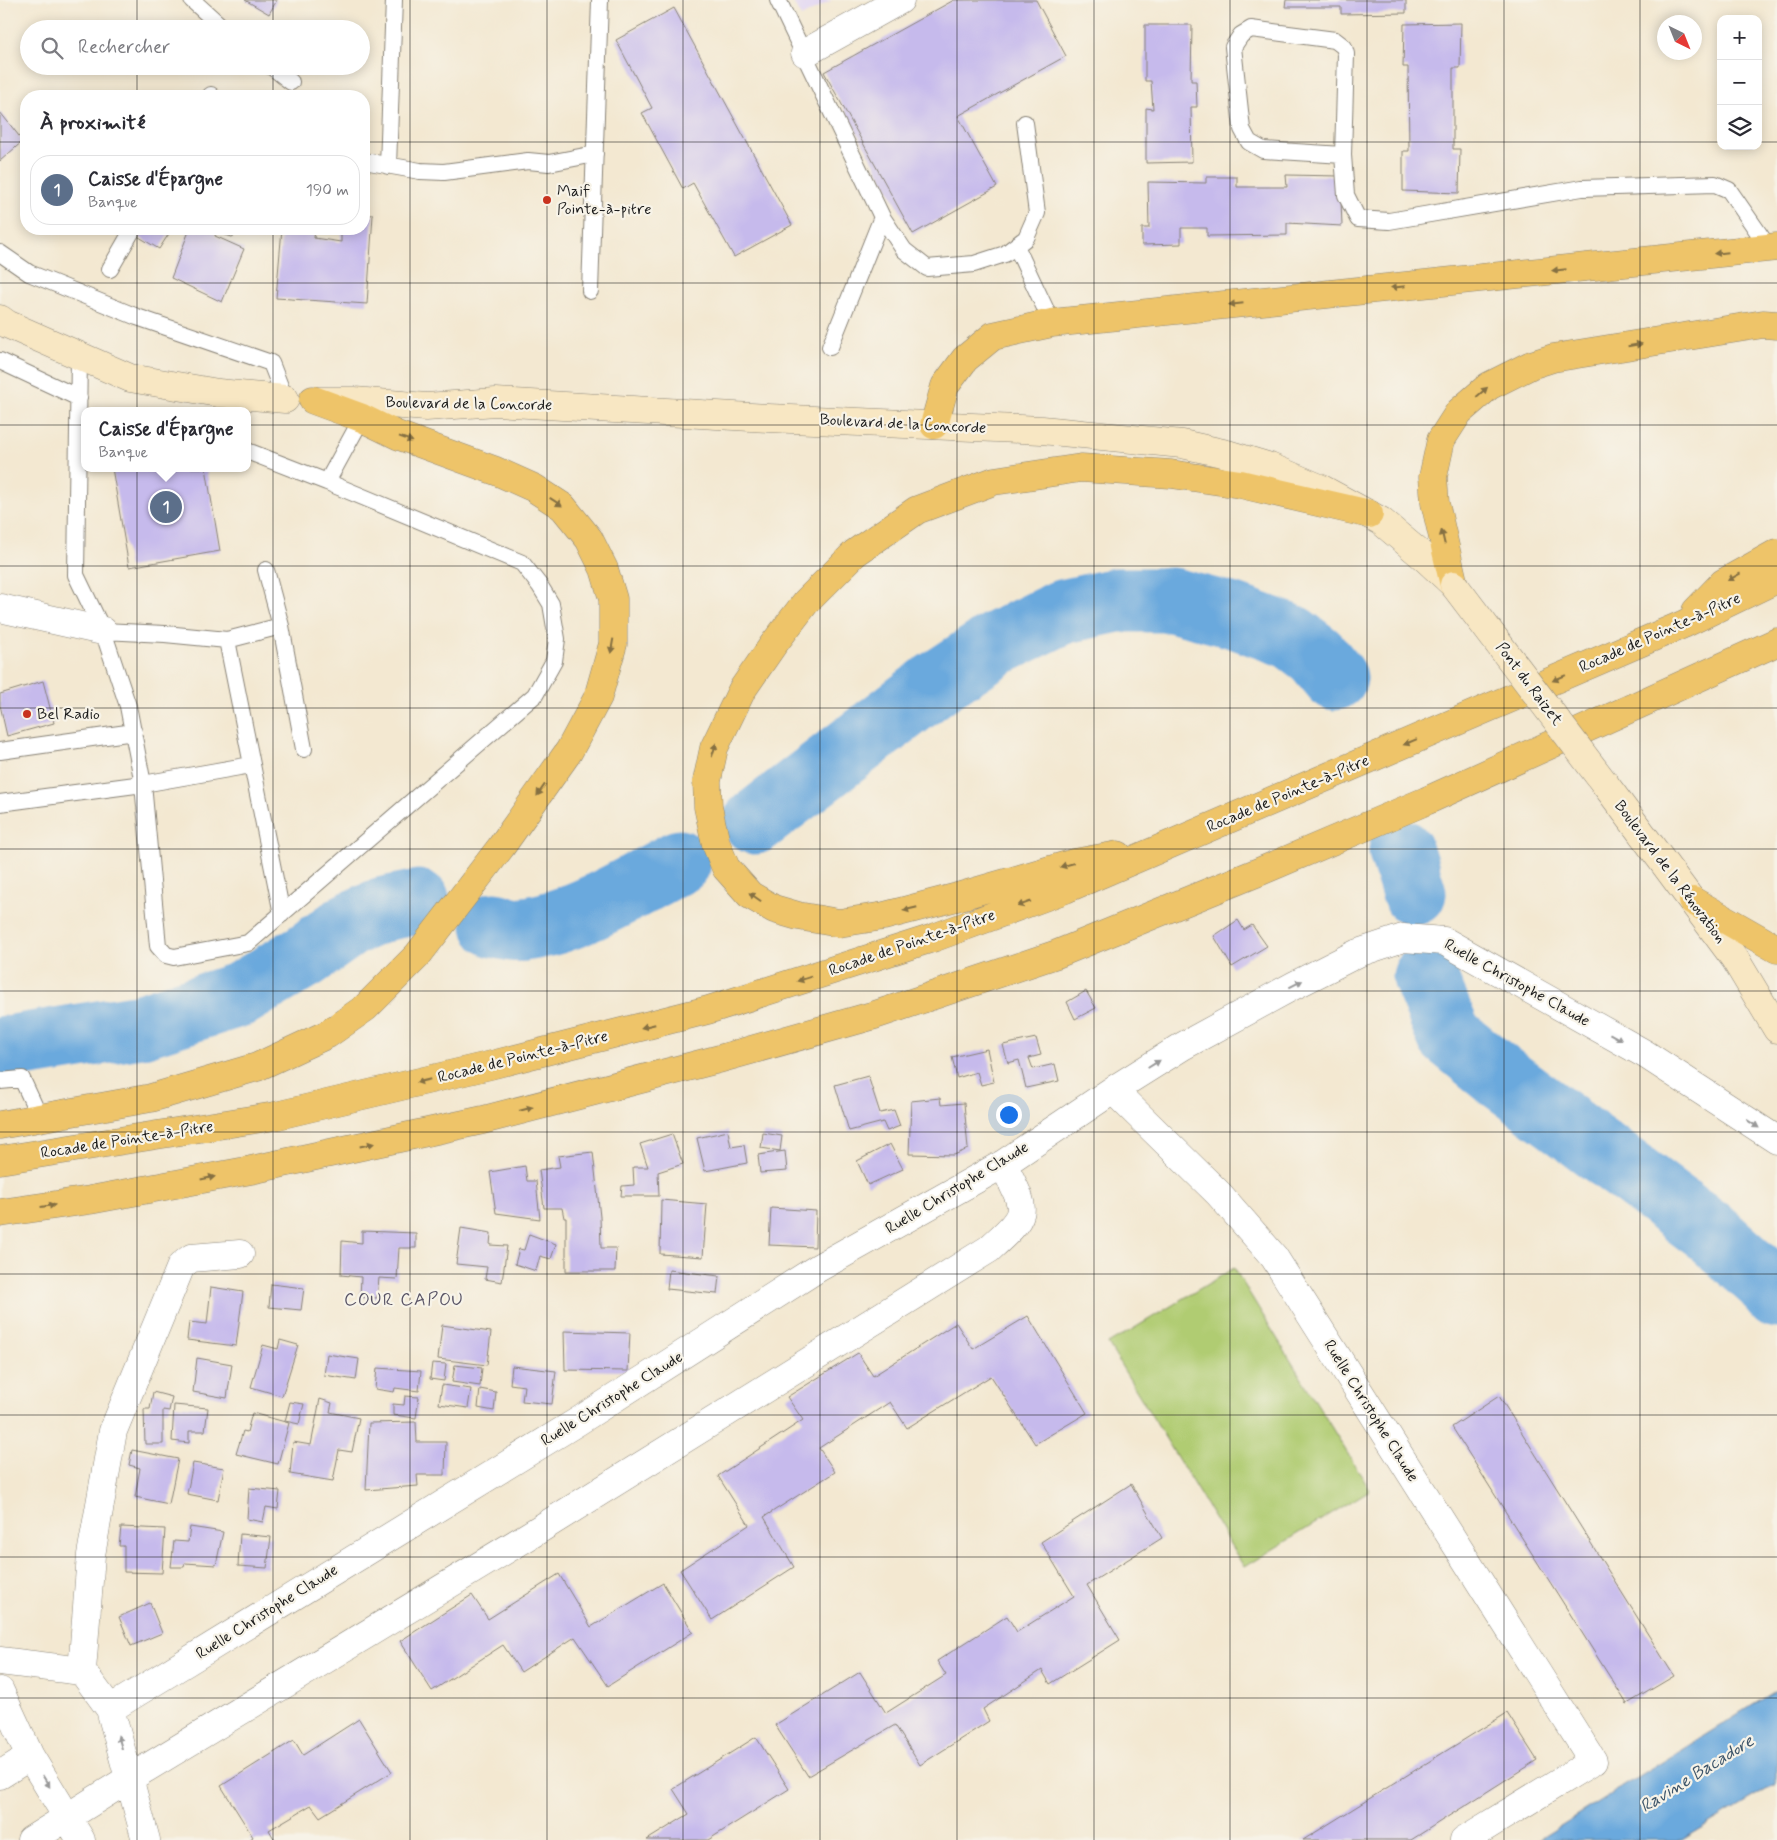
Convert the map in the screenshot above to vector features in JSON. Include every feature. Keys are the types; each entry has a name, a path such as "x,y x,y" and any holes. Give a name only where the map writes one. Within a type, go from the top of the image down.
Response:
{"highway":[{"path":"934,425 945,386 965,360 992,336 1052,323 1773,248"},
{"path":"1454,585 1435,503 1433,477 1441,440 1459,412 1489,386 1531,365 1552,358 1763,324 1777,324"},
{"path":"0,1125 151,1098 256,1067 328,1034 365,1008 417,956 501,847 569,751 598,698 613,644 613,600 604,569 589,540 563,507 527,484 397,435 362,418 313,400"},
{"path":"1166,846 1074,863 948,900 884,916 839,923 798,916 774,909 750,895 726,868 716,844 708,808 707,781 714,748 742,690 806,602 855,553 917,510 994,481 1081,468 1171,474 1240,484 1369,514"},
{"path":"1684,624 1723,583 1777,553"},
{"name":"Rocade de Pointe-à-Pitre","path":"0,1160 275,1116 490,1065 708,1010 933,938 1066,889 1684,624 1777,579"},
{"path":"0,1213 90,1200 242,1172 482,1120 875,1015 1057,954 1261,871 1426,801 1777,642"},
{"path":"1681,685 1777,655"},
{"path":"1693,901 1777,950"}],"main road":[{"path":"0,319 7,324 130,378 222,402 285,399"},
{"name":"Boulevard de la Concorde","path":"313,400 354,401 426,407 496,402 1042,430 1182,444 1227,454 1270,467 1322,488 1381,521 1454,585"},
{"name":"Pont du Raizet","path":"1454,585 1604,784"},
{"name":"Boulevard de la Rénovation","path":"1604,784 1735,959 1777,1029"},
{"name":"Boulevard de la Rénovation","path":"1735,959 1777,1005"}],"street":[{"path":"805,53 900,0"},
{"path":"0,608 103,631"},
{"name":"Ruelle Christophe Claude","path":"110,1709 577,1422 818,1268 1003,1164 1113,1090 1183,1046 1358,953 1403,938 1444,941 1645,1054 1777,1140"},
{"name":"Ruelle Christophe Claude","path":"1113,1090 1219,1194 1274,1257 1593,1761 1464,1840"},
{"path":"31,1840 535,1532 989,1249 1014,1226 1022,1212 1021,1201 1003,1164"},
{"path":"146,1840 110,1709 82,1671 91,1555 113,1431 181,1266 191,1258 240,1254"},
{"path":"0,1661 82,1671"},
{"path":"0,1691 30,1756 81,1840"},
{"path":"0,1775 30,1756"}],"lane":[{"path":"192,0 214,20"},
{"path":"388,166 394,0"},
{"path":"590,291 600,0"},
{"path":"778,0 882,217 904,250 927,268 974,264 1005,254 1026,238 1037,213 1026,122"},
{"path":"1343,155 1263,150 1250,142 1242,129 1233,47 1240,35 1251,29 1335,40 1344,47 1346,54 1343,155 1346,195 1358,219 1389,221 1582,188 1715,184 1729,190 1773,248"},
{"path":"282,75 291,82"},
{"path":"370,162 420,171 444,172 528,161 549,163 595,154"},
{"path":"830,347 882,217"},
{"path":"110,269 130,235"},
{"path":"1016,246 1052,323"},
{"path":"0,254 29,273 137,317 271,363 285,399"},
{"path":"79,356 76,575 103,631 128,706 143,784 158,946 166,955 174,957 248,943 534,695 554,661 557,639 551,604 522,563 251,453"},
{"path":"0,361 79,398"},
{"path":"327,482 362,418"},
{"path":"266,570 281,626 304,749"},
{"path":"103,631 227,640 281,626"},
{"path":"227,640 282,914"},
{"path":"0,751 134,732"},
{"path":"0,803 143,784 252,765"},
{"path":"0,1081 22,1079 40,1118"}],"shaded area":[{"path":"792,0 832,0 801,17"}],"green space":[{"path":"1234,1268 1370,1490 1244,1567 1108,1344"}],"water":[{"name":"Ravine Bacadore","path":"1777,1690 1777,1783 1682,1840 1538,1840"}],"building":[{"path":"245,0 277,0 269,14"},
{"path":"954,0 1036,0 1066,56 958,116 997,187 913,234 824,72"},
{"path":"1286,0 1406,0 1406,13 1341,14 1341,7 1285,7"},
{"path":"674,8 792,225 734,257 693,183 683,189 642,113 652,108 616,40"},
{"path":"1461,23 1460,68 1453,68 1453,149 1460,149 1459,193 1403,191 1403,151 1409,151 1408,67 1403,67 1404,24"},
{"path":"1145,25 1192,25 1191,81 1196,81 1197,107 1191,107 1192,162 1146,163 1146,108 1153,109 1151,81 1145,81"},
{"path":"0,112 20,137 20,144 0,161"},
{"path":"1286,175 1340,176 1342,226 1287,223 1287,235 1207,236 1207,228 1181,228 1181,244 1142,245 1142,228 1149,228 1148,182 1206,183 1206,177 1237,177 1237,187 1287,187"},
{"path":"370,215 373,215 367,304 276,298 281,235 314,235 314,238 341,242 341,235 370,235"},
{"path":"136,235 168,235 159,249"},
{"path":"187,235 215,235 244,249 222,302 171,278"},
{"path":"113,472 207,472 220,551 129,567"},
{"name":"Bel Radio","path":"43,681 54,723 7,736 0,705 0,694"},
{"path":"1238,920 1244,930 1252,925 1267,946 1232,967 1214,936"},
{"path":"1086,991 1096,1008 1075,1019 1067,1002"},
{"path":"1036,1038 1041,1055 1029,1058 1033,1069 1055,1064 1059,1081 1026,1088 1019,1060 1008,1063 1003,1045"},
{"path":"987,1049 994,1082 981,1085 977,1072 957,1078 952,1057"},
{"path":"868,1076 880,1113 894,1110 900,1126 887,1131 883,1122 849,1131 835,1085"},
{"path":"940,1098 941,1105 964,1103 968,1149 954,1155 909,1154 911,1101"},
{"path":"728,1131 731,1147 744,1145 747,1163 705,1171 697,1138"},
{"path":"763,1133 782,1136 780,1151 761,1148"},
{"path":"672,1134 683,1164 658,1172 659,1196 621,1196 622,1186 634,1185 633,1167 648,1167 640,1144"},
{"path":"890,1144 903,1169 868,1185 857,1161"},
{"path":"785,1151 787,1171 760,1173 758,1155"},
{"path":"593,1152 600,1217 601,1248 616,1248 615,1271 566,1271 566,1218 564,1218 562,1208 544,1208 539,1170 560,1167 558,1156"},
{"path":"525,1166 527,1181 536,1181 540,1219 496,1213 490,1172"},
{"path":"661,1200 707,1204 703,1257 660,1254"},
{"path":"771,1208 816,1211 815,1247 769,1245"},
{"path":"461,1228 491,1233 490,1245 507,1246 502,1282 485,1279 487,1267 456,1264"},
{"path":"362,1231 416,1233 416,1248 399,1248 397,1279 379,1278 377,1298 360,1297 361,1277 341,1275 342,1241 362,1243"},
{"path":"529,1234 556,1244 551,1259 540,1256 536,1271 515,1264 519,1249 524,1250"},
{"path":"669,1270 719,1276 717,1294 667,1289"},
{"path":"271,1284 304,1288 301,1310 269,1307"},
{"path":"211,1287 243,1292 236,1346 187,1340 189,1322 207,1324"},
{"path":"1028,1316 1087,1413 1035,1444 991,1376 907,1428 890,1402 819,1448 835,1472 764,1517 794,1567 712,1620 680,1570 749,1525 718,1476 803,1420 787,1397 858,1353 873,1376 956,1323 973,1349"},
{"path":"442,1325 491,1332 487,1365 438,1359"},
{"path":"564,1331 630,1333 628,1371 565,1370"},
{"path":"280,1340 298,1345 282,1396 251,1387 263,1345 278,1349"},
{"path":"327,1354 359,1359 356,1380 324,1375"},
{"path":"197,1358 232,1364 227,1398 193,1392"},
{"path":"432,1363 446,1364 444,1381 430,1379"},
{"path":"455,1365 482,1368 480,1386 452,1382"},
{"path":"512,1366 556,1371 552,1404 522,1401 524,1386 510,1384"},
{"path":"377,1368 421,1371 419,1391 395,1388 394,1392 375,1389"},
{"path":"442,1385 471,1389 468,1408 439,1404"},
{"path":"480,1389 496,1392 494,1411 478,1408"},
{"path":"153,1392 172,1397 169,1411 163,1410 163,1444 145,1444 144,1409 150,1409"},
{"path":"405,1396 419,1397 416,1418 393,1415 393,1404 404,1405"},
{"path":"1499,1396 1674,1676 1627,1704 1452,1427"},
{"path":"320,1399 332,1403 330,1412 359,1418 352,1452 339,1450 333,1481 290,1474 293,1442 311,1445"},
{"path":"290,1402 304,1404 299,1424 285,1421"},
{"path":"174,1405 208,1408 205,1431 189,1431 189,1443 172,1441"},
{"path":"252,1413 289,1423 278,1464 236,1454 243,1431 247,1432"},
{"path":"416,1422 417,1442 446,1442 445,1475 417,1475 418,1486 366,1490 369,1423"},
{"path":"132,1450 178,1459 169,1504 135,1497 140,1468 129,1465"},
{"path":"193,1463 224,1468 218,1500 187,1494"},
{"path":"1131,1484 1162,1538 1087,1585 1120,1640 1050,1684 1042,1670 983,1709 989,1721 920,1765 895,1725 808,1776 775,1725 860,1672 886,1713 946,1675 937,1661 1007,1616 1017,1632 1074,1596 1041,1542"},
{"path":"249,1488 280,1491 278,1509 266,1507 263,1522 247,1519"},
{"path":"121,1527 165,1529 162,1573 124,1572 124,1546 119,1546"},
{"path":"190,1527 223,1532 216,1565 185,1563 184,1567 171,1567 174,1541 188,1542"},
{"path":"240,1534 271,1537 267,1568 238,1566"},
{"path":"559,1574 591,1627 663,1583 693,1632 608,1686 575,1637 521,1672 503,1645 432,1691 400,1641 472,1595 488,1619"},
{"path":"150,1603 162,1633 131,1646 119,1617"},
{"path":"1507,1713 1537,1760 1411,1840 1303,1840"},
{"path":"359,1719 392,1772 320,1817 311,1805 269,1830 275,1840 249,1840 253,1837 221,1786 294,1740 303,1755"},
{"path":"756,1737 789,1789 708,1840 647,1840 689,1814 673,1789"}],"waterway":[{"path":"755,822 934,685 996,644 1062,612 1117,600 1172,600 1234,616 1292,637 1316,655 1335,678"},
{"path":"1401,851 1414,893"},
{"path":"494,925 520,929 564,919 604,902 679,862"},
{"path":"0,1049 141,1026 241,994 305,956 350,924 384,909 418,902"},
{"path":"1425,977 1449,1035 1498,1075 1709,1231 1765,1281 1777,1296"}],"place":[{"name":"Maif Pointe-à-pitre","path":"547,200"},
{"name":"Caisse d'Épargne","path":"166,507"},
{"name":"Bel Radio","path":"27,714"}],"district":[{"name":"COUR CAPOU","path":"404,1300"}]}
